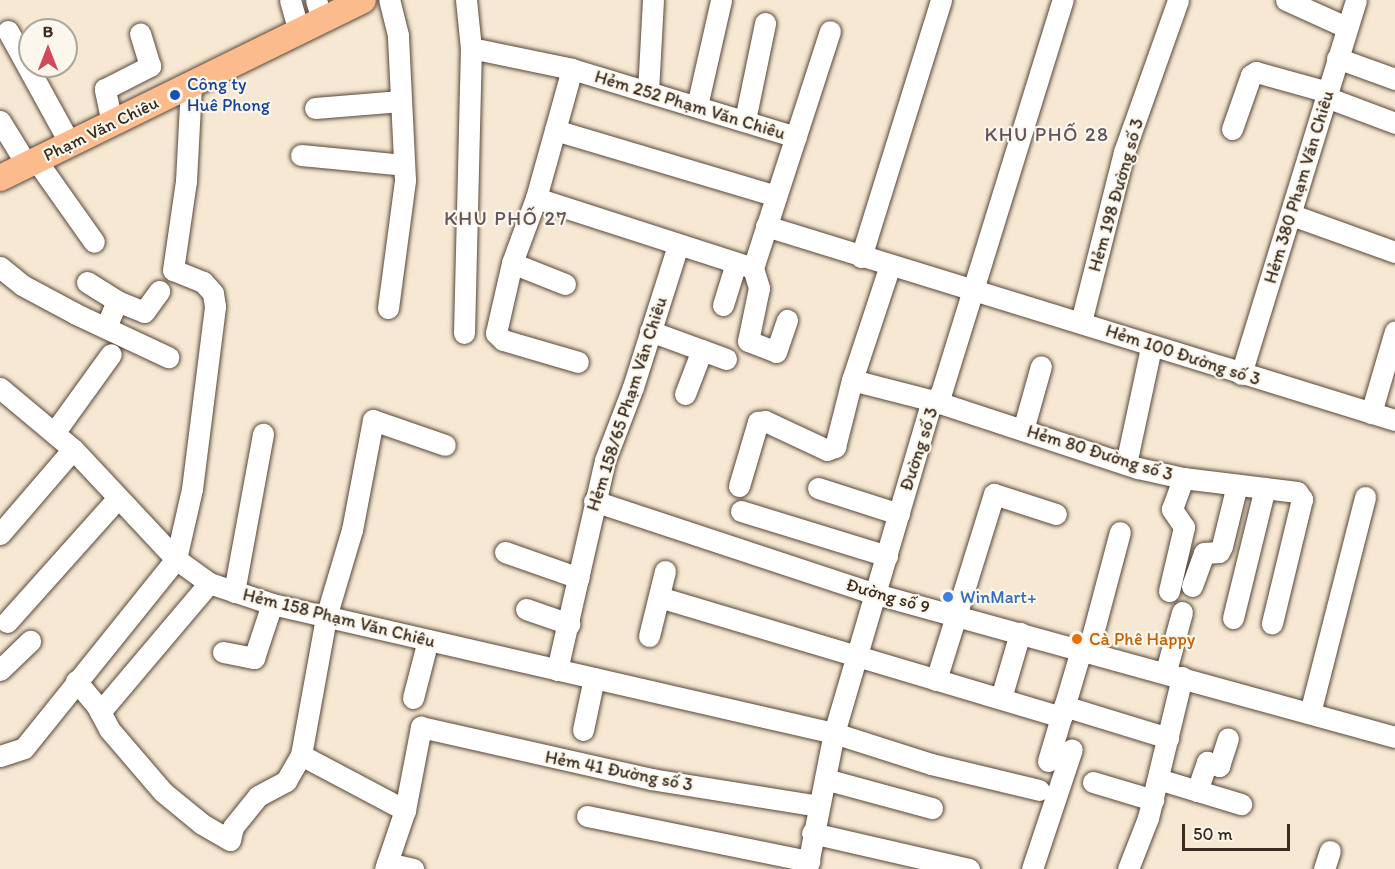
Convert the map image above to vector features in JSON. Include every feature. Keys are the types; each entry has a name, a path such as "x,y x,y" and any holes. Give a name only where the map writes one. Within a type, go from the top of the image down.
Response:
{"main road":[{"name":"Phạm Văn Chiêu","path":"0,178 299,32 319,10 363,0"}],"street":[{"path":"290,0 299,32"},
{"path":"388,308 404,165 398,35 389,0"},
{"path":"464,333 471,48 466,0"},
{"path":"648,92 653,0"},
{"path":"697,106 721,0"},
{"path":"861,257 941,0"},
{"name":"Đường số 3","path":"808,865 812,832 834,733 886,556 934,401 941,393 971,287 1063,0"},
{"name":"Hẻm 198 Đường số 3","path":"1081,322 1124,152 1178,0"},
{"path":"1286,0 1346,27"},
{"name":"Hẻm 380 Phạm Văn Chiêu","path":"1241,374 1292,215 1346,27 1356,0"},
{"path":"745,120 765,23"},
{"path":"9,32 70,144"},
{"path":"796,136 830,32"},
{"path":"112,123 105,89 150,66 140,33"},
{"name":"Hẻm 252 Phạm Văn Chiêu","path":"471,48 572,69 796,136 766,226 723,305"},
{"path":"1337,58 1395,79"},
{"path":"572,69 536,198 512,262 496,333 503,340 578,362"},
{"path":"1232,129 1251,75 1256,72 1327,95 1395,123"},
{"path":"0,756 24,748 176,559 192,489 215,306 213,293 203,282 173,270 186,181 191,84"},
{"path":"315,108 400,101"},
{"path":"0,121 94,242"},
{"path":"555,130 776,196"},
{"path":"301,155 404,165"},
{"path":"536,198 744,266 759,288 748,341 776,352 787,320"},
{"path":"1292,215 1393,246"},
{"path":"766,226 861,257 971,287"},
{"name":"Hẻm 158/65 Phạm Văn Chiêu","path":"557,670 569,624 594,501 678,245"},
{"path":"512,262 565,284"},
{"path":"739,486 758,422 765,421 827,450 836,447 852,380 890,265"},
{"path":"0,267 22,285 168,357"},
{"path":"87,282 117,301 144,312 159,291"},
{"name":"Hẻm 100 Đường số 3","path":"971,287 1151,347 1395,420"},
{"path":"106,327 117,301"},
{"path":"650,331 726,359"},
{"path":"1371,413 1395,331"},
{"path":"1126,464 1151,347"},
{"path":"686,394 702,350"},
{"path":"54,433 111,354"},
{"path":"1023,430 1041,366"},
{"name":"Hẻm 80 Đường số 3","path":"852,380 934,401 1126,464 1183,478 1297,492 1302,499 1272,623"},
{"name":"Hẻm 158 Phạm Văn Chiêu","path":"0,388 74,449 176,559 209,583 272,604 326,617 834,733 931,764 1039,790"},
{"path":"76,681 100,712 109,729 163,792 202,824 230,840 233,827 258,796 286,781 301,755 326,617 352,530 373,420 445,445"},
{"path":"234,592 263,434"},
{"path":"0,534 74,449"},
{"path":"1169,591 1184,527 1172,509 1183,478"},
{"path":"1192,586 1204,553 1220,552 1237,486"},
{"path":"819,488 899,514"},
{"path":"1233,618 1265,488"},
{"path":"936,680 958,616 994,494 1056,514"},
{"path":"1310,713 1365,497"},
{"path":"7,622 118,498"},
{"name":"Đường số 9","path":"594,501 876,594 1174,674 1395,737"},
{"path":"741,512 886,556"},
{"path":"1048,761 1120,532"},
{"path":"505,552 579,578"},
{"path":"649,636 665,572"},
{"path":"100,712 209,583"},
{"path":"659,597 936,680 1168,738"},
{"path":"223,652 254,658 272,604"},
{"path":"526,609 569,624"},
{"path":"1128,869 1153,800 1168,738 1182,612"},
{"path":"1001,698 1020,633"},
{"path":"414,698 428,640"},
{"path":"0,670 30,641"},
{"path":"583,730 601,680"},
{"name":"Hẻm 41 Đường số 3","path":"405,810 421,727 640,777 819,806"},
{"path":"1197,791 1207,762 1219,766 1228,738"},
{"path":"1032,869 1072,749"},
{"path":"301,755 405,810 386,866 413,869"},
{"path":"825,779 932,808"},
{"path":"1158,779 1241,804"},
{"path":"1093,782 1153,800"},
{"path":"587,816 808,865"},
{"path":"812,832 969,869"}],"place":[{"name":"Công ty Huê Phong","path":"175,95"},
{"name":"WinMart+","path":"948,597"},
{"name":"Cà Phê Happy","path":"1077,639"}],"district":[{"name":"KHU PHỐ 28","path":"1047,134"},
{"name":"KHU PHỐ 27","path":"506,218"}]}
